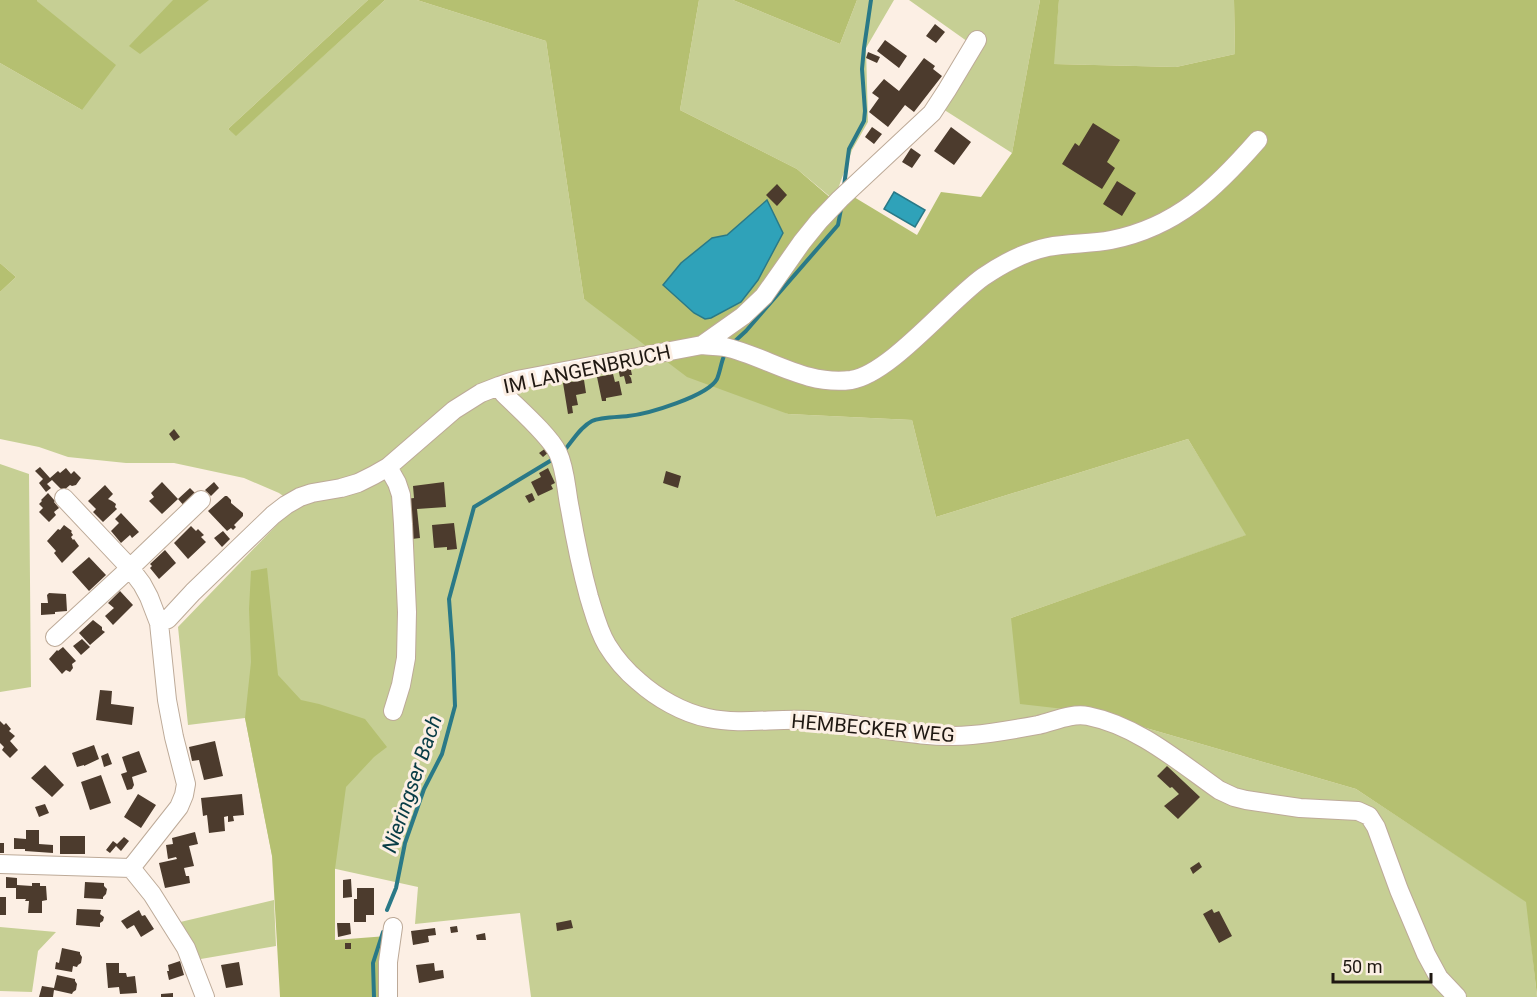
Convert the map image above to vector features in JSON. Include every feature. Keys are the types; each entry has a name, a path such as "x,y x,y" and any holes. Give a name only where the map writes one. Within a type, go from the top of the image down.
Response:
{"street":[{"name":"IM LANGENBRUCH","path":"702,345 742,316 764,296 819,221 932,112 977,40"},
{"name":"IM LANGENBRUCH","path":"159,623 168,619 193,592 286,505 312,494 358,483 374,476 454,410 481,393 518,380 702,345 742,352 803,375 822,379 853,380 871,373 890,361 958,296 1005,264 1025,254 1049,247 1095,243 1136,234 1179,214 1228,174 1258,140"},
{"name":"HEMBECKER WEG","path":"499,386 558,455 583,573 599,628 607,645 639,682 666,702 708,718 726,720 805,719 945,736 997,732 1071,716 1086,716 1107,721 1138,735 1219,790 1234,797 1300,808 1358,811 1369,816 1376,827 1425,954 1439,978 1457,997"},
{"path":"388,466 397,483 400,495 407,612 406,658 393,711"},
{"path":"64,498 130,568 149,597 159,623 167,700 186,784 179,807 131,868"},
{"path":"55,637 201,500"},
{"path":"0,864 131,868 152,894 186,948 205,997"},
{"path":"388,997 388,962 393,927"}],"green space":[{"path":"0,0 37,0 116,65 82,110 0,63"},
{"path":"37,0 368,0 228,129 236,135 385,0 417,0 546,41 584,299 788,414 912,420 936,517 1188,439 1247,535 1011,618 1091,712 1356,789 1527,902 1537,997 531,997 520,913 415,924 418,887 272,855 245,718 188,725 178,627 296,505 279,493 244,478 174,463 126,463 68,457 39,447 0,439 0,292 16,277 0,263 0,63 82,110"},
{"path":"173,0 209,0 140,54 129,46"},
{"path":"368,0 385,0 236,136 228,129"},
{"path":"417,0 699,0 680,110 797,169 833,200 839,188 917,235 941,192 981,197 1012,153 1040,0 1059,0 1054,64 1176,67 1235,54 1234,0 1537,0 1537,996 1526,902 1356,789 1091,712 1020,704 1011,618 1246,535 1188,439 936,517 912,420 788,414 687,377 584,299 546,41","holes":["767,200 705,319 694,313 664,285 681,263 712,238 727,235"]},
{"path":"699,0 733,0 840,44 857,0 894,0 866,48 868,122 852,150 834,200 797,169 680,110"},
{"path":"733,0 857,0 840,44"},
{"path":"909,0 1040,0 1012,153 935,104 971,44"},
{"path":"1059,0 1234,0 1235,54 1176,67 1053,64"},
{"path":"0,263 16,277 0,292"},
{"path":"0,464 29,474 31,687 0,692"},
{"path":"267,568 278,675 301,700 365,719 387,747 374,757 346,787 335,869 335,940 387,936 384,997 280,997 272,856 245,718 251,662 249,609 251,571"},
{"path":"274,900 276,946 195,960 176,923"},
{"path":"0,927 56,932 38,951 32,992 0,991"}],"water":[{"path":"894,192 925,210 915,227 884,209"},
{"path":"767,200 783,233 758,280 741,302 711,318 705,319 694,313 663,285 681,263 712,238 727,235"}],"building":[{"path":"935,24 945,32 936,43 926,36"},
{"path":"885,40 907,56 899,68 877,51"},
{"path":"868,52 880,57 877,63 866,58"},
{"path":"924,58 935,66 933,69 942,76 914,112 905,105 888,127 869,112 879,98 872,93 884,79 899,91"},
{"path":"1093,123 1120,140 1107,162 1115,168 1102,189 1062,164 1075,143 1079,146"},
{"path":"872,127 882,134 874,144 865,137"},
{"path":"951,127 971,142 954,165 934,151"},
{"path":"911,148 921,155 912,168 902,162"},
{"path":"1117,181 1136,193 1122,216 1103,204"},
{"path":"777,184 787,195 777,206 766,195"},
{"path":"630,366 632,375 629,375 632,383 626,384 624,376 620,377 618,368"},
{"path":"613,374 615,382 619,381 622,395 602,401 597,377"},
{"path":"584,380 586,393 576,395 578,405 572,406 573,413 568,414 563,383"},
{"path":"174,429 180,437 174,441 169,434"},
{"path":"546,448 549,452 543,457 539,453"},
{"path":"40,467 50,478 66,468 71,474 74,471 81,478 76,485 70,485 63,491 52,480 47,484 51,488 46,492 39,483 43,479 35,471"},
{"path":"548,468 555,483 551,485 553,489 538,496 531,482 541,477 539,473"},
{"path":"666,471 681,476 678,488 663,483"},
{"path":"162,482 178,499 162,514 149,501 154,497 151,493"},
{"path":"214,482 219,488 211,496 205,490"},
{"path":"444,482 446,507 417,509 420,538 412,539 406,499 414,498 413,486"},
{"path":"105,485 113,494 108,499 116,504 117,509 103,522 93,512 96,509 88,501"},
{"path":"190,488 198,496 186,508 178,499"},
{"path":"48,493 59,508 49,522 39,512 43,508 39,504"},
{"path":"532,493 535,500 529,503 525,496"},
{"path":"225,496 243,513 234,525 236,527 227,531 208,511"},
{"path":"121,513 139,532 132,538 130,535 121,543 111,531 119,523 115,519"},
{"path":"454,523 457,549 434,548 432,525"},
{"path":"64,525 72,531 71,537 79,546 62,563 54,553 56,551 47,541"},
{"path":"191,526 204,535 201,537 206,542 188,559 174,543"},
{"path":"223,531 230,539 222,547 214,538"},
{"path":"165,550 176,563 159,579 150,568 152,566 150,564"},
{"path":"89,557 106,575 89,591 72,572"},
{"path":"120,591 133,605 113,625 105,616 114,608 108,603"},
{"path":"49,593 66,594 67,611 41,615 41,603 48,603"},
{"path":"93,620 105,632 90,645 79,633"},
{"path":"82,639 90,647 81,655 73,646"},
{"path":"63,647 76,661 72,664 73,668 70,672 66,670 62,674 49,659"},
{"path":"100,690 112,691 111,704 134,707 132,725 96,720"},
{"path":"0,721 4,725 6,723 11,729 9,731 15,736 10,741 18,750 10,758 2,750 4,747 0,743"},
{"path":"215,741 223,776 204,780 199,760 192,761 189,747"},
{"path":"94,745 99,759 77,767 72,753"},
{"path":"139,751 147,772 132,777 134,785 132,789 127,790 121,774 127,772 122,757"},
{"path":"108,753 112,764 104,767 101,756"},
{"path":"45,765 64,785 52,797 31,778"},
{"path":"1167,766 1200,797 1178,819 1164,806 1179,794 1157,776"},
{"path":"101,775 111,803 90,810 81,782"},
{"path":"138,794 156,805 141,828 124,817"},
{"path":"242,794 244,815 233,816 234,821 228,822 228,816 224,817 225,831 209,833 207,815 203,816 201,798"},
{"path":"45,804 49,813 39,817 35,807"},
{"path":"26,830 39,830 39,844 53,845 53,853 14,849 14,838 26,839"},
{"path":"195,832 198,844 189,846 194,866 184,868 190,883 165,888 159,863 177,859 176,857 168,859 166,845 173,844 172,838"},
{"path":"60,836 85,836 85,854 60,854"},
{"path":"124,837 129,841 121,851 116,846 110,853 106,850 113,841 117,844"},
{"path":"0,843 4,843 4,853 0,853"},
{"path":"1199,862 1202,867 1193,874 1190,868"},
{"path":"6,877 17,878 17,885 32,886 32,883 40,883 40,886 46,886 47,900 42,901 42,913 28,913 29,901 16,899 16,888 6,888"},
{"path":"351,879 352,897 343,898 343,880"},
{"path":"85,882 104,883 107,889 103,899 84,898"},
{"path":"357,888 374,888 374,915 366,915 366,922 354,922 354,899 357,899"},
{"path":"0,897 6,897 6,915 0,915"},
{"path":"77,909 101,910 100,914 104,917 100,927 76,925"},
{"path":"1212,909 1214,913 1219,911 1232,936 1219,943 1203,914"},
{"path":"139,910 154,929 141,937 134,925 127,929 121,921"},
{"path":"571,920 573,928 557,931 556,923"},
{"path":"337,923 350,923 351,934 338,937"},
{"path":"457,926 458,932 451,933 450,927"},
{"path":"435,928 436,935 428,936 429,942 413,945 411,931"},
{"path":"485,933 486,940 477,940 476,935"},
{"path":"345,943 351,943 351,949 345,949"},
{"path":"62,948 80,952 81,963 77,967 73,966 72,972 55,969 56,962 59,963"},
{"path":"180,961 184,975 169,980 168,965"},
{"path":"239,962 243,985 226,988 221,965"},
{"path":"106,963 119,963 119,973 126,973 127,977 135,976 137,993 120,994 119,987 108,988"},
{"path":"434,963 435,971 443,970 444,978 419,983 416,965"},
{"path":"57,975 75,979 76,990 72,994 54,990 53,997 39,997 42,986 54,988"},
{"path":"173,993 173,997 161,997 161,994"}],"waterway":[{"name":"Nieringser Bach","path":"844,186 849,149 864,121 862,69 871,0"},
{"name":"Nieringser Bach","path":"734,342 838,225 841,209"},
{"name":"Nieringser Bach","path":"563,452 580,431 592,421 649,412 702,392 717,379 724,356"},
{"name":"Nieringser Bach","path":"387,910 396,888 405,843 424,789 442,754 455,706 449,599 474,507 555,458"},
{"name":"Nieringser Bach","path":"374,997 373,963 383,932"}]}
